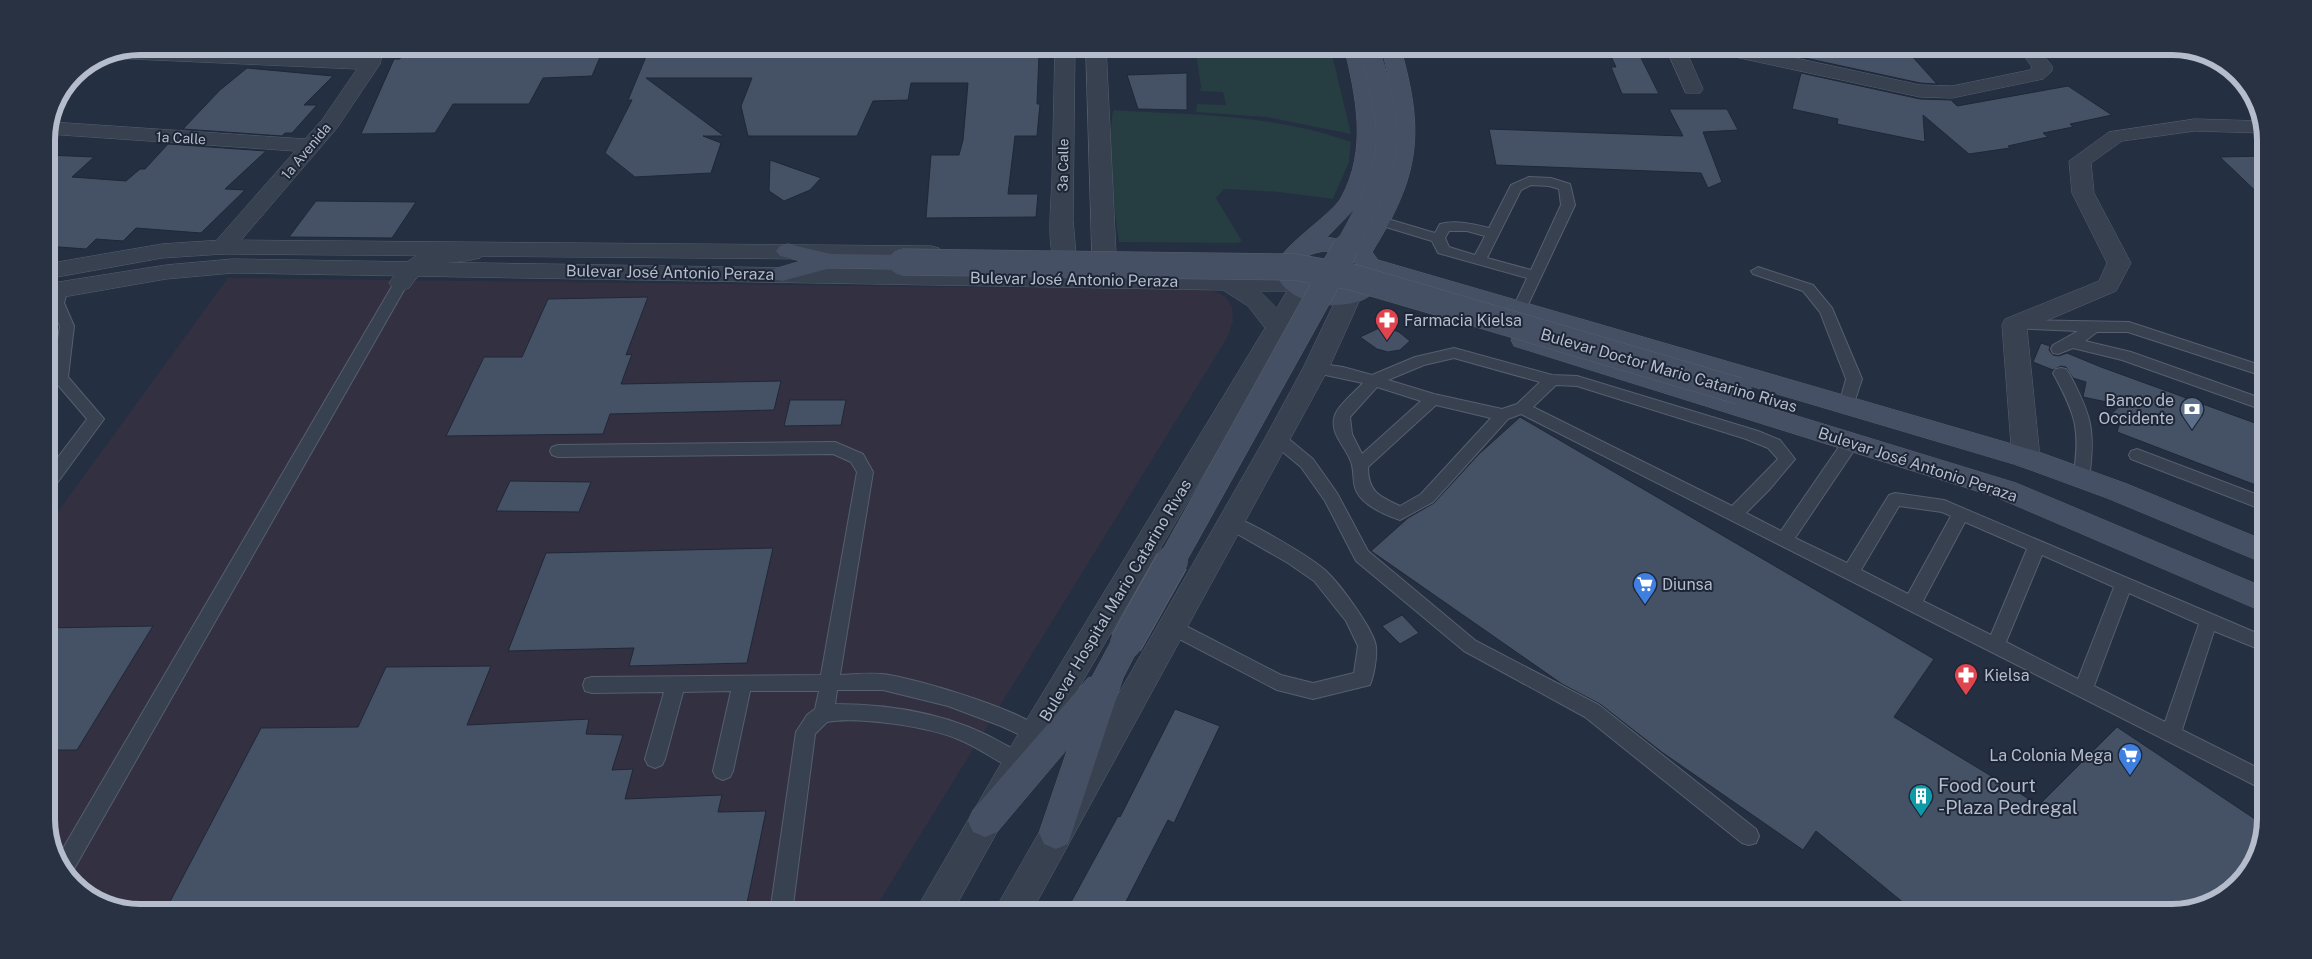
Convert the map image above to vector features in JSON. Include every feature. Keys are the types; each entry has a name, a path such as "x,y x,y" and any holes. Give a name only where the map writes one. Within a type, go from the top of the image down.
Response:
{"main road":[{"path":"1298,252 1313,245 1331,244 1349,248 1365,260 1372,275 1369,284 1356,293 1324,297 1297,286 1287,269 1298,252 1350,202 1364,166 1369,129 1366,98 1355,55"},
{"name":"Bulevar Hospital Mario Catarino Rivas","path":"1108,677 1372,200 1387,152 1388,132 1382,96 1371,55"},
{"path":"1365,260 1395,193 1403,163 1406,130 1404,98 1392,55"},
{"path":"788,251 831,261"},
{"name":"Bulevar José Antonio Peraza","path":"1365,260 1847,405 1868,413 2026,458 2081,478 2257,549"},
{"path":"782,274 831,261"},
{"name":"Bulevar Doctor Mario Catarino Rivas","path":"831,261 1246,266 1323,270 1352,276 1882,432"},
{"name":"Bulevar José Antonio Peraza","path":"1356,293 2006,490 2257,597"},
{"path":"1882,432 1964,440"},
{"path":"1882,432 1945,470"},
{"path":"1056,833 1108,677"},
{"path":"985,821 1108,677"}],"street":[{"name":"1a Avenida","path":"223,247 330,124 372,55"},
{"name":"3a Calle","path":"1065,55 1062,220 1064,254 1069,266 1080,279"},
{"path":"1096,55 1104,254"},
{"path":"1678,55 1693,89"},
{"path":"1754,55 1920,91 1944,93 2036,75 2042,72 2042,66 2033,55"},
{"path":"2026,458 2014,325 2108,286 2119,263 2083,193 2080,160 2116,136 2195,125 2256,127"},
{"name":"1a Calle","path":"56,129 312,146"},
{"name":"Bulevar José Antonio Peraza","path":"55,283 162,251 223,247 1064,254 1298,252"},
{"path":"405,275 427,257 445,254 548,249"},
{"name":"Bulevar José Antonio Peraza","path":"55,284 233,266 405,275 782,274 1224,281 1297,286"},
{"path":"1224,281 1258,301 1266,309 1277,328"},
{"name":"Bulevar Hospital Mario Catarino Rivas","path":"937,904 1018,762 1277,328 1297,286"},
{"path":"1016,904 1278,439 1356,293"}],"lane":[{"path":"1479,260 1516,188 1529,181 1551,182 1565,187 1568,205 1520,308"},
{"path":"1381,221 1438,238"},
{"path":"1438,238 1445,227 1467,227 1494,234"},
{"path":"1438,238 1443,250 1535,276"},
{"path":"1758,271 1808,288 1827,310 1854,380 1847,405"},
{"path":"67,863 405,275"},
{"path":"55,296 67,326 60,378 96,419 55,474"},
{"path":"2014,325 2129,327 2257,369"},
{"path":"2058,349 2072,343 2094,327"},
{"path":"2072,343 2126,356 2257,403"},
{"path":"1552,380 1522,408 1503,415 1426,498 1400,514 1368,497 1358,480 1360,465 1342,429 1341,421 1343,415 1375,380 1420,361 1454,353 1552,380 1578,381 1593,384 1774,444 1787,459 1764,486 1734,514"},
{"path":"1316,368 1375,380 1433,399 1503,415"},
{"path":"2060,372 2082,411 2086,431 2081,478"},
{"path":"1360,465 1433,399"},
{"path":"1522,408 2257,778"},
{"path":"1278,439 1307,463 1331,497 1362,556 1413,599 1470,646 1592,712 1749,836"},
{"path":"1784,539 1851,442"},
{"path":"558,451 835,448 857,458 865,472 824,714"},
{"path":"2137,455 2257,502"},
{"path":"1850,572 1895,499 1944,506 2257,641"},
{"path":"1912,604 1961,513"},
{"path":"1172,627 1277,682 1313,692 1363,679 1367,646 1352,616 1320,576 1294,558 1231,522"},
{"path":"1995,646 2037,546"},
{"path":"2084,690 2124,583"},
{"path":"2170,734 2209,620"},
{"path":"723,771 742,682"},
{"path":"592,685 882,682 949,698 1008,720 1035,734"},
{"path":"655,759 676,683"},
{"path":"781,904 806,732 812,721 824,714 835,712 881,715 931,723 958,731 1018,762"}],"shaded area":[{"path":"228,278 1211,290 1225,296 1232,307 1233,321 1227,338 878,904 140,904 129,903 102,895 80,879 66,862 61,852 55,825 55,516"}],"green space":[{"path":"1196,55 1332,55 1351,134 1266,117 1196,112 1197,104 1226,105 1223,92 1200,91"},
{"path":"1113,110 1233,117 1293,126 1351,142 1349,162 1333,199 1279,192 1224,189 1216,198 1242,241 1238,243 1119,242 1111,159"}],"building":[{"path":"401,55 601,55 592,76 543,78 529,104 453,104 435,133 361,134 394,59 400,59"},
{"path":"647,55 1039,55 1037,104 1040,104 1037,136 1015,136 1008,194 1038,194 1036,217 926,218 931,155 959,155 963,140 968,83 911,83 908,100 873,101 857,136 748,136 741,106 752,78 646,78 724,136 703,136 721,143 711,173 635,177 605,153 632,100 628,100"},
{"path":"1610,55 1640,55 1659,94 1622,94 1611,67 1616,67"},
{"path":"1806,55 1911,55 1937,84 1920,83 1805,58"},
{"path":"247,68 333,76 304,105 317,105 292,133 285,133 282,136 183,129 220,90"},
{"path":"1187,73 1187,110 1138,109 1127,75"},
{"path":"1801,73 1920,99 1951,100 1957,106 2068,86 2112,115 2070,124 2073,127 2043,133 2048,137 2008,146 2010,148 1969,154 1923,115 1925,142 1837,124 1838,119 1792,109"},
{"path":"1669,109 1727,109 1738,130 1703,132 1722,182 1708,188 1701,173 1496,165 1489,129 1683,136"},
{"path":"168,144 266,151 225,189 245,190 201,233 136,228 123,241 96,239 86,249 55,247 55,155 94,157 72,177 126,181 140,169 145,169"},
{"path":"2257,156 2257,192 2220,157"},
{"path":"770,160 821,178 810,190 784,201 769,191"},
{"path":"316,201 416,202 392,238 289,237"},
{"path":"648,297 626,355 632,354 621,384 781,381 774,410 610,414 603,434 446,436 484,357 522,357 548,299"},
{"name":"Farmacia Kielsa","path":"1388,328 1399,332 1410,341 1400,350 1388,352 1377,349 1360,337 1377,329"},
{"name":"Banco de Occidente","path":"2041,343 2050,346 2049,350 2053,355 2059,356 2067,353 2257,424 2257,486 2117,432 2121,419 2110,415 2121,405 2083,397 2086,382 2073,378 2066,367 2061,366 2053,370 2033,362"},
{"path":"790,400 846,400 841,425 784,426"},
{"name":"Diunsa","path":"1520,417 1934,659 1894,717 2039,805 2117,727 2257,820 2248,857 2236,875 2215,893 2183,903 1905,904 1816,831 1803,850 1663,753 1600,704 1562,684 1371,551 1408,518 1434,503 1479,454"},
{"path":"510,481 591,482 579,512 496,511"},
{"path":"773,548 747,663 629,666 634,648 508,651 546,553"},
{"path":"1402,615 1419,633 1400,644 1382,626"},
{"path":"153,626 77,750 55,750 55,628"},
{"path":"491,666 467,725 589,719 586,734 623,735 612,770 633,769 625,799 722,795 718,812 766,811 747,904 169,904 261,728 358,727 386,667"},
{"path":"1175,709 1220,726 1174,823 1168,820 1125,904 1070,904 1118,816 1120,817"}],"place":[{"name":"Farmacia Kielsa","path":"1387,341"},
{"name":"Banco de Occidente","path":"2192,430"},
{"name":"Diunsa","path":"1645,605"},
{"name":"Kielsa","path":"1966,696"},
{"name":"La Colonia Mega","path":"2130,776"},
{"name":"Food Court -Plaza Pedregal","path":"1921,817"}]}
